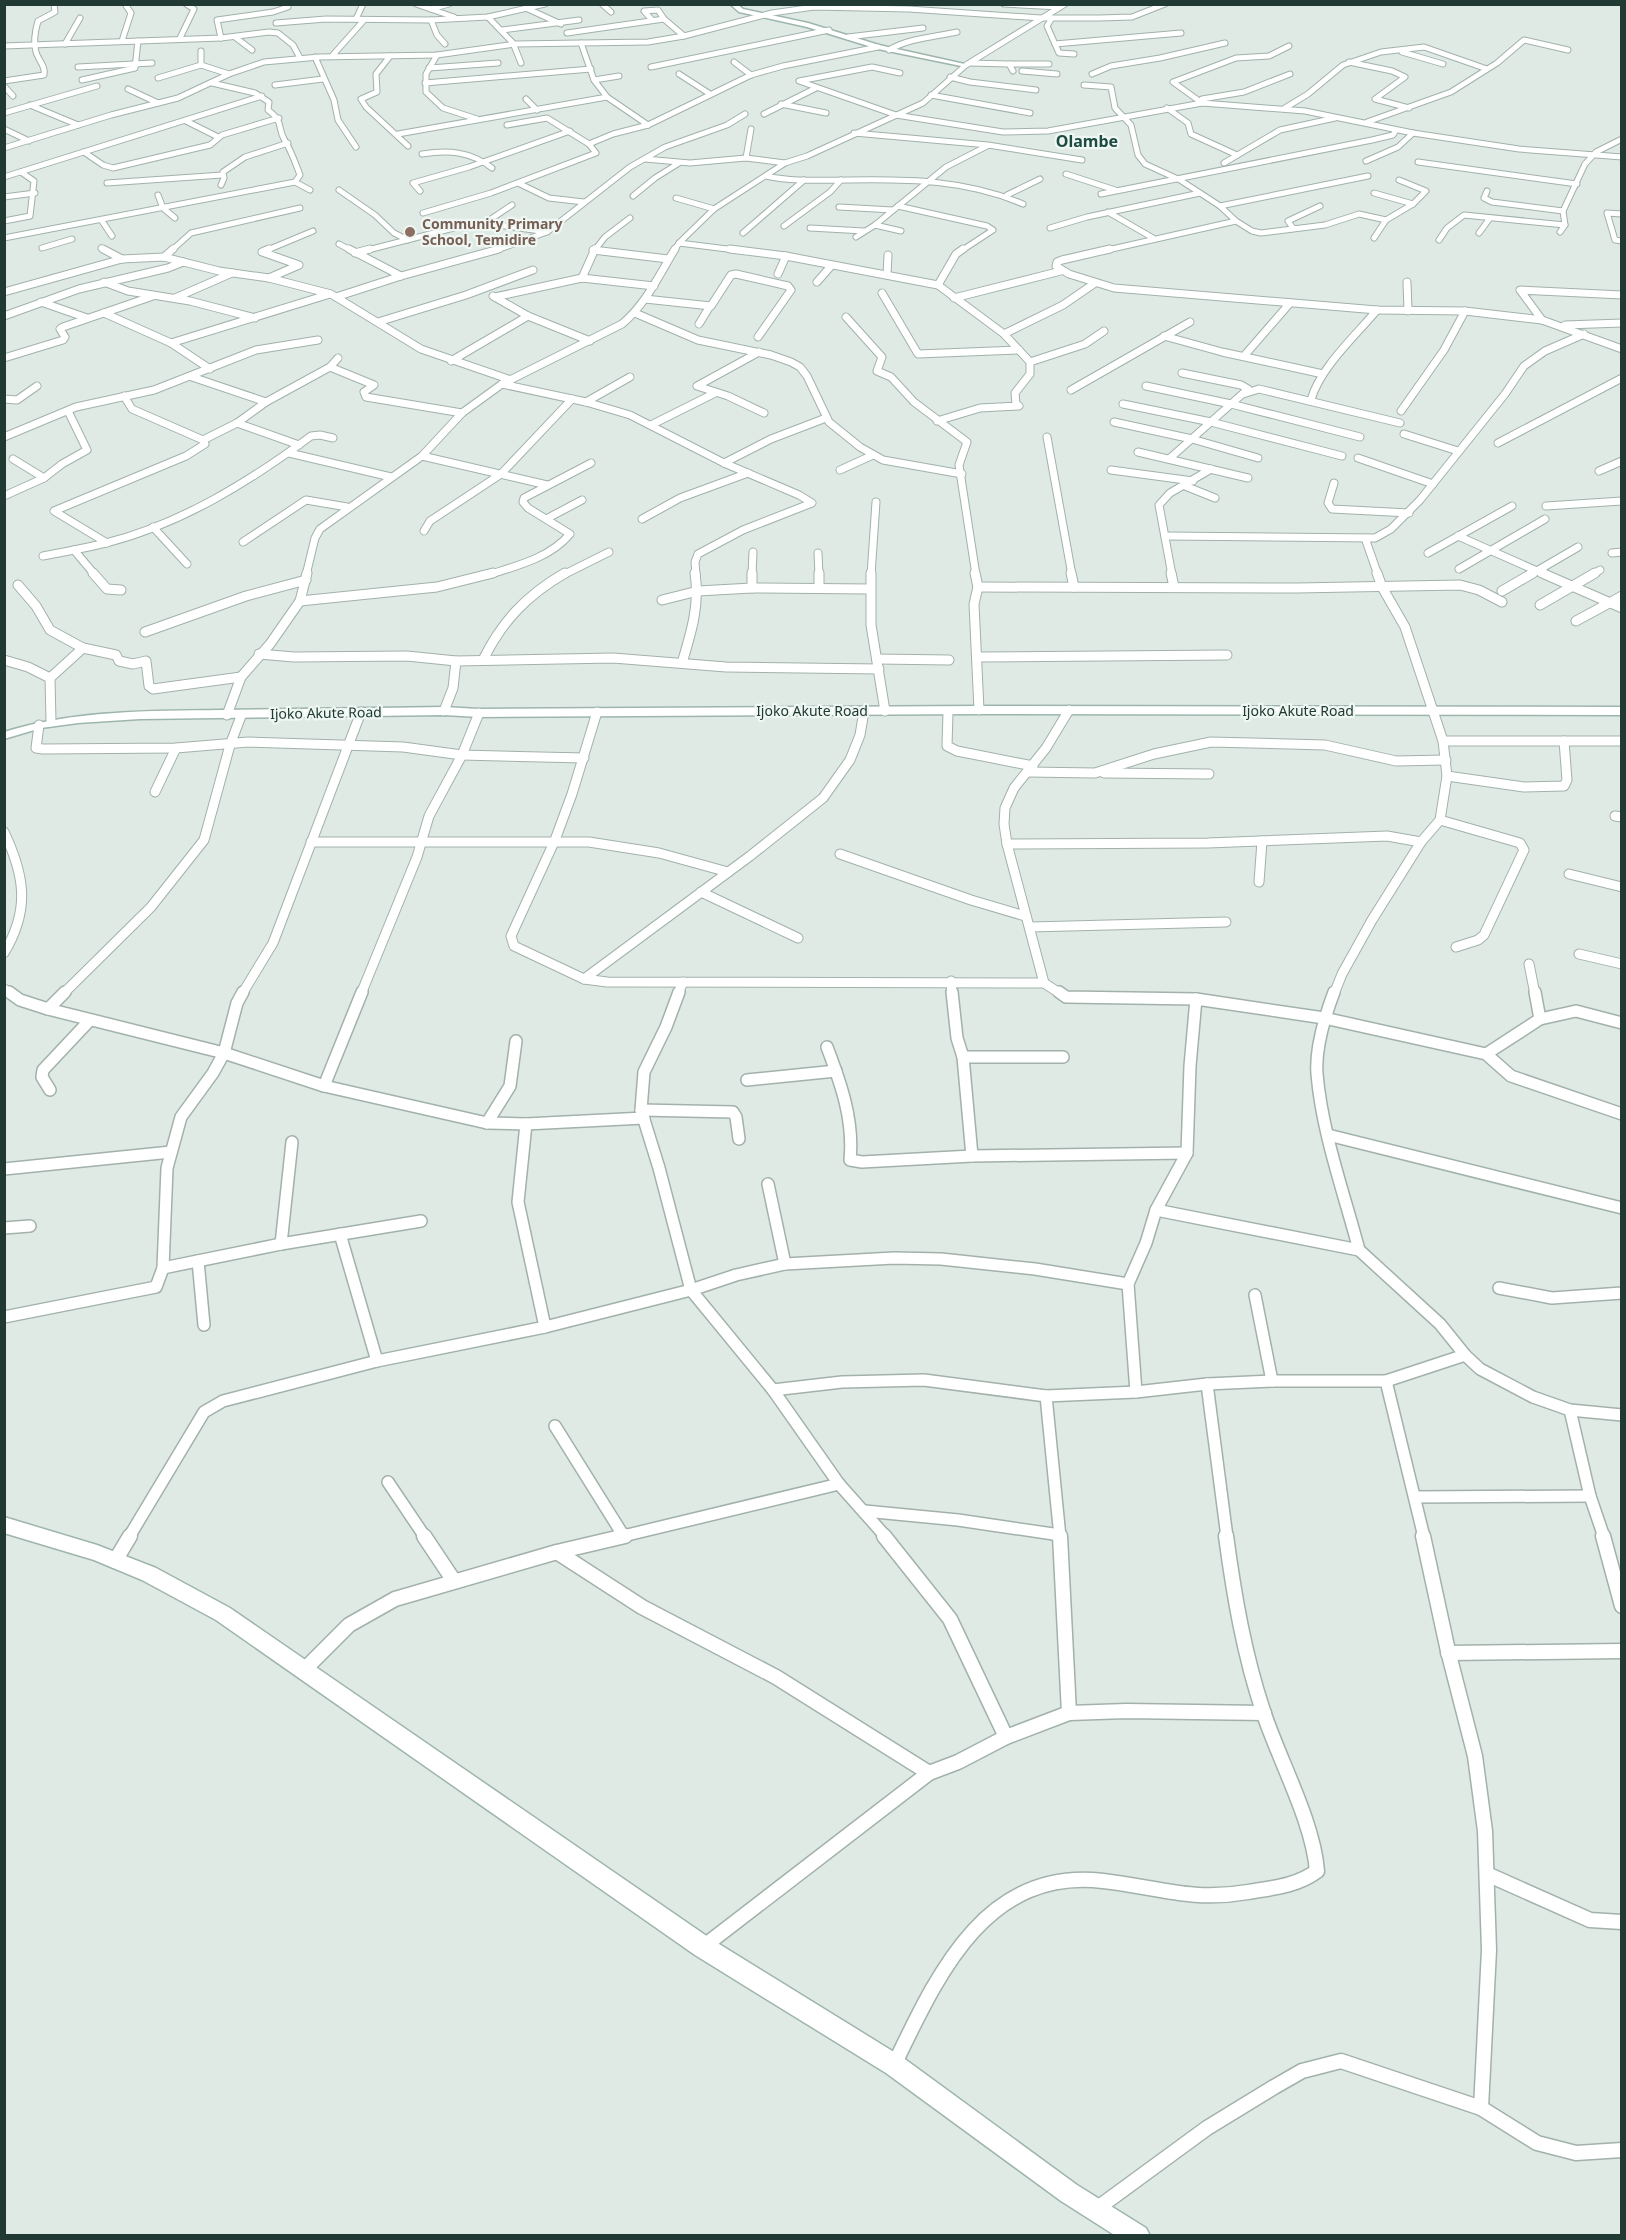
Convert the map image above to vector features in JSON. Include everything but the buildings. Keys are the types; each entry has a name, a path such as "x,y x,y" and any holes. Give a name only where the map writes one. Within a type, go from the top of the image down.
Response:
{"main road":[{"path":"733,4 741,11 829,30 889,50 968,64"},
{"name":"Ijoko Akute Road","path":"4,736 45,723 140,715 241,716 444,711 479,713 948,712 979,710 1622,711"},
{"path":"4,1525 149,1574 223,1614 704,1947 894,2065 1095,2210 1138,2235"}],"street":[{"path":"13,96 4,83 44,75 45,70 34,54 34,46 38,21 56,12 54,4"},
{"path":"122,41 130,13 125,4"},
{"path":"180,38 194,9 186,4"},
{"path":"356,19 363,4"},
{"path":"416,4 460,19"},
{"path":"428,9 449,4"},
{"path":"276,23 327,19 460,19 488,17 545,4"},
{"path":"602,4 611,12"},
{"path":"903,4 909,9"},
{"path":"1004,4 1063,6"},
{"path":"4,148 185,96 229,74 264,62 332,56 437,55 515,44 640,42 684,36 761,16 814,7 909,9 1052,18 1125,17 1165,4"},
{"path":"227,716 241,677 270,644 300,601 315,538 320,529 347,507 422,456 462,413 502,384 622,324 635,313 654,286 679,243 714,209 785,163 807,156 923,103 950,77 968,64 1063,6"},
{"path":"220,38 217,20 273,12 288,7"},
{"path":"528,9 561,24"},
{"path":"652,20 644,11 658,10 664,19 684,36"},
{"path":"327,12 327,19"},
{"path":"488,17 515,44 519,50 521,63"},
{"path":"65,44 80,18"},
{"path":"1052,18 1047,26 1059,53 1074,54"},
{"path":"567,33 664,19"},
{"path":"332,56 364,20"},
{"path":"431,20 437,35 445,44"},
{"path":"502,30 579,20"},
{"path":"848,37 923,28"},
{"path":"651,67 829,30"},
{"path":"889,50 904,41 926,40 957,32"},
{"path":"4,46 220,38 278,33 293,45 300,58"},
{"path":"1055,45 1181,33"},
{"path":"235,37 252,50"},
{"path":"82,80 135,68 138,40"},
{"path":"1367,122 1451,92 1497,63 1524,40 1568,50"},
{"path":"581,43 594,80 607,97 648,125"},
{"path":"1092,74 1111,66 1225,43"},
{"path":"1289,46 1269,56 1242,57 1173,82 1173,84 1200,102 1285,108 1367,122 1413,134 1519,149 1622,157"},
{"path":"1285,108 1308,94 1335,70 1369,55 1424,46 1487,69"},
{"path":"589,144 613,134 648,125 752,75 783,66 878,47"},
{"path":"1204,49 1212,53"},
{"path":"1396,50 1443,64"},
{"path":"201,51 201,65"},
{"path":"437,55 429,68 425,83 426,92 442,108 478,120"},
{"path":"390,56 376,74 377,92 361,99 366,107 398,134 408,146"},
{"path":"315,57 334,100 338,120 356,147"},
{"path":"1220,58 1228,62"},
{"path":"734,62 752,75"},
{"path":"1349,62 1392,71 1405,77 1375,99 1409,108"},
{"path":"78,67 152,63"},
{"path":"429,68 498,63"},
{"path":"968,64 1049,64"},
{"path":"991,84 1013,76 1009,64"},
{"path":"158,78 201,65 229,74"},
{"path":"900,73 872,67 799,81 896,115 1003,132 1048,131 1200,102 1244,92 1290,74"},
{"path":"425,83 591,69"},
{"path":"1013,71 1057,74"},
{"path":"679,74 710,94"},
{"path":"594,80 619,76"},
{"path":"950,77 970,82 1036,90"},
{"path":"274,85 323,79"},
{"path":"212,83 262,96 269,102 268,110 279,118 283,125 283,137 288,143 300,175 295,182"},
{"path":"1084,85 1110,86 1115,108 1131,125 1141,160 1180,180 1220,206 1236,220 1257,232 1336,223 1359,214 1386,220"},
{"path":"4,113 97,86"},
{"path":"764,114 816,88"},
{"path":"128,89 158,103"},
{"path":"931,95 1030,113"},
{"path":"4,177 262,96"},
{"path":"398,134 607,97"},
{"path":"526,99 537,110"},
{"path":"781,104 826,112"},
{"path":"30,105 78,125"},
{"path":"1167,108 1188,123 1191,134 1237,155"},
{"path":"171,343 515,245 547,232 616,178 665,147 727,125 745,114"},
{"path":"1224,163 1280,130 1338,117"},
{"path":"84,152 103,165 113,168 210,145 218,136 279,118"},
{"path":"423,213 518,183 596,153 589,144 547,118 507,125"},
{"path":"186,121 218,136"},
{"path":"4,129 29,141"},
{"path":"747,158 748,136 752,129"},
{"path":"1101,194 1372,140 1393,135 1396,130"},
{"path":"420,191 413,183 570,131"},
{"path":"856,237 931,181 946,166 988,145 1003,132"},
{"path":"854,133 988,145 1082,160"},
{"path":"1366,161 1398,147 1413,134"},
{"path":"1560,232 1565,225 1563,211 1583,168 1592,155 1622,139"},
{"path":"107,183 222,175 230,165 239,160 288,143"},
{"path":"422,154 457,151 485,161 492,168"},
{"path":"645,159 680,163 747,158 785,163"},
{"path":"1418,162 1577,184"},
{"path":"633,196 655,178 680,163"},
{"path":"4,221 30,216 34,193 32,178 21,172"},
{"path":"1066,174 1119,191"},
{"path":"221,185 224,178 222,175"},
{"path":"766,176 782,180 931,181 1007,195 1023,204"},
{"path":"1220,206 1368,176"},
{"path":"1007,195 1040,179"},
{"path":"743,233 804,180"},
{"path":"784,226 830,192 841,180"},
{"path":"1374,238 1386,220 1413,204 1425,190 1399,180"},
{"path":"4,238 102,221 295,182 310,190"},
{"path":"518,183 549,198 584,202"},
{"path":"339,190 375,214 394,233 408,240"},
{"path":"1487,191 1484,198 1492,202 1563,211"},
{"path":"4,196 34,193"},
{"path":"1374,193 1413,204"},
{"path":"1050,228 1108,212 1200,194"},
{"path":"158,195 163,208 175,218"},
{"path":"676,198 714,209"},
{"path":"485,223 512,205"},
{"path":"1293,228 1288,221 1320,206"},
{"path":"839,207 896,208 987,226 993,230 956,254 938,285"},
{"path":"164,257 191,233 300,208"},
{"path":"1108,212 1153,238"},
{"path":"1622,214 1608,213 1615,240 1622,241"},
{"path":"1438,240 1461,216 1471,214 1565,225"},
{"path":"582,278 593,250 605,234 630,218"},
{"path":"1479,233 1490,218"},
{"path":"1236,220 1057,262 1056,266 1061,271 1120,289 1377,310 1465,311 1542,320 1622,349"},
{"path":"102,221 112,236"},
{"path":"355,253 473,223 547,232"},
{"path":"875,225 901,231"},
{"path":"58,228 80,244"},
{"path":"810,228 864,231"},
{"path":"269,278 299,265 262,252 313,231"},
{"path":"980,238 992,241"},
{"path":"42,248 72,239"},
{"path":"679,243 786,256 938,285 1004,334 1030,362 1030,374 1015,393 1016,404 1019,406 1005,409 987,407 937,421"},
{"path":"339,244 400,276"},
{"path":"101,248 122,259"},
{"path":"593,250 668,259"},
{"path":"886,276 888,255"},
{"path":"778,274 786,256"},
{"path":"5,292 122,259 164,257 233,273 269,278 333,296 378,322 401,339 451,360 511,380"},
{"path":"4,316 104,282 168,268 183,262"},
{"path":"817,282 831,266"},
{"path":"378,322 481,290 533,270"},
{"path":"954,298 1061,271"},
{"path":"174,299 233,273"},
{"path":"699,324 731,275 741,275 788,286 791,290 758,337"},
{"path":"495,297 582,278 654,286"},
{"path":"104,282 153,296 256,318"},
{"path":"1407,282 1408,311"},
{"path":"1004,334 1063,306 1095,283"},
{"path":"481,290 528,316 590,341"},
{"path":"1542,320 1520,290 1622,296"},
{"path":"882,293 918,354 1019,350"},
{"path":"4,358 63,340 66,337 60,329 153,296"},
{"path":"645,298 710,306"},
{"path":"41,302 87,318"},
{"path":"1244,356 1290,303"},
{"path":"1311,400 1311,393 1323,374 1377,310"},
{"path":"1401,411 1444,350 1465,311"},
{"path":"104,313 136,330 171,343 210,369"},
{"path":"635,313 689,337 788,360 803,369 826,418 873,454 884,460 962,474"},
{"path":"451,360 528,316"},
{"path":"846,317 882,357 877,371 891,377 914,402 968,442 958,458 958,466 962,474 970,546 978,587 974,604 979,710"},
{"path":"1071,390 1190,322"},
{"path":"1558,325 1622,323"},
{"path":"1030,362 1077,348 1104,331"},
{"path":"1165,536 1375,538 1383,535 1409,513 1434,484 1505,394 1524,366 1545,351 1584,334"},
{"path":"1164,336 1323,374"},
{"path":"4,437 76,407 154,390 276,345 318,339"},
{"path":"759,352 697,385 699,388 764,413"},
{"path":"203,440 237,423 266,402 330,367 338,358"},
{"path":"330,367 374,385 364,392 366,397 462,413"},
{"path":"1169,459 1248,389 1241,385 1182,373"},
{"path":"192,376 266,402"},
{"path":"586,402 630,377"},
{"path":"1498,442 1622,378"},
{"path":"502,384 586,402 630,415 724,464 748,472 812,503 743,530 698,554 694,559 698,591 692,630 682,663"},
{"path":"4,399 17,400 37,386"},
{"path":"1146,387 1231,404 1360,437"},
{"path":"1243,394 1259,389 1400,423"},
{"path":"651,425 715,393"},
{"path":"107,543 54,512 199,450 206,444 203,440 132,409 124,396"},
{"path":"424,531 430,521 501,474 572,399"},
{"path":"1123,404 1211,422 1342,456"},
{"path":"4,496 44,478 62,464 87,450 68,411"},
{"path":"724,464 771,438 826,418"},
{"path":"1114,422 1192,439 1258,458"},
{"path":"237,423 299,445"},
{"path":"1404,434 1458,451"},
{"path":"44,556 107,543 153,527 230,492 316,435 333,438"},
{"path":"1047,437 1074,587"},
{"path":"1138,452 1248,478"},
{"path":"289,453 391,477"},
{"path":"840,470 873,454"},
{"path":"422,456 547,485"},
{"path":"1358,458 1434,484"},
{"path":"13,459 44,478"},
{"path":"1599,471 1622,461"},
{"path":"300,601 439,587 530,562 550,552 569,537 570,532 528,508 523,502 524,498 591,463"},
{"path":"1111,470 1193,481"},
{"path":"1174,587 1159,505 1170,493 1211,470"},
{"path":"642,519 660,506 682,496 748,472"},
{"path":"1334,483 1328,503 1332,509 1409,513"},
{"path":"1185,486 1215,498"},
{"path":"243,542 306,500 347,507"},
{"path":"548,518 582,500"},
{"path":"1546,506 1622,501"},
{"path":"876,502 870,589 871,626 885,711"},
{"path":"1428,553 1512,506"},
{"path":"1459,569 1545,519"},
{"path":"153,527 187,564"},
{"path":"1458,536 1622,608"},
{"path":"1359,1250 1328,1135 1317,1072 1324,1018 1347,965 1421,842 1440,820 1447,776 1443,741 1405,627 1382,587 1365,538"},
{"path":"1502,591 1578,547"},
{"path":"74,550 107,589 121,590"},
{"path":"483,660 492,638 520,605 552,579 609,552"},
{"path":"752,588 753,552"},
{"path":"1612,553 1622,552"},
{"path":"818,553 819,588"},
{"path":"1540,605 1574,587 1599,570"},
{"path":"145,632 246,596 306,580"},
{"path":"18,585 36,606 50,630 83,648 116,655 119,661 133,664 146,661 149,686 153,689 241,677"},
{"path":"978,587 1469,586 1503,602"},
{"path":"662,600 698,591 752,588 870,589"},
{"path":"1576,621 1622,596"},
{"path":"83,648 50,678 45,723 36,748 176,748 248,742 350,744 434,749 462,755 584,758"},
{"path":"259,654 294,657 407,656 456,661 613,658 763,668 879,669"},
{"path":"978,657 1227,656"},
{"path":"877,659 949,660"},
{"path":"4,660 40,671 50,678"},
{"path":"444,711 453,688 456,661"},
{"path":"1044,983 1007,844 1004,824 1005,808 1014,788 1031,769 1070,710"},
{"path":"584,979 823,798 850,760 860,735 864,711"},
{"path":"4,1317 156,1287 163,1268 167,1168 181,1117 213,1073 224,1053 237,1003 273,943 362,712"},
{"path":"597,712 584,758 555,840 511,936 514,946 584,979 608,982 826,984 951,981 1044,983 1066,997 1196,999 1324,1018 1486,1054 1511,1076 1622,1114"},
{"path":"948,712 947,746 957,751 1031,769 1095,773 1209,774"},
{"path":"324,1086 417,857 429,816 462,755 479,713"},
{"path":"48,1009 159,898 197,850 208,828 241,716"},
{"path":"1443,741 1622,741"},
{"path":"1447,776 1556,789 1564,786 1567,780 1564,741"},
{"path":"1095,773 1154,754 1211,742 1325,745 1396,761 1446,760"},
{"path":"155,792 176,748"},
{"path":"1440,820 1520,843 1524,850 1484,935 1478,940 1456,947"},
{"path":"4,832 19,864 24,883 19,926 4,952"},
{"path":"1007,844 1262,841 1387,836 1421,842"},
{"path":"311,842 555,840 633,847 687,859 728,872"},
{"path":"1259,882 1262,841"},
{"path":"840,854 971,900 1025,916"},
{"path":"1569,874 1622,887"},
{"path":"701,892 798,938"},
{"path":"1030,927 1226,922"},
{"path":"1579,954 1622,964"},
{"path":"1529,964 1540,1019"},
{"path":"951,981 957,1038 963,1057 972,1156"},
{"path":"683,982 666,1028 644,1072 641,1092 642,1114 691,1290 773,1390 839,1484 865,1511 950,1618 1006,1737"},
{"path":"4,989 20,1000 48,1009 224,1053 324,1086 487,1123 526,1124 642,1114 733,1112 740,1139"},
{"path":"1136,1392 1128,1284 1146,1243 1156,1210 1187,1153 1190,1066 1196,999"},
{"path":"1486,1054 1540,1019 1576,1011 1622,1023"},
{"path":"50,1090 42,1077 43,1070 90,1020"},
{"path":"487,1123 510,1086 516,1041"},
{"path":"827,1047 849,1120 852,1149 850,1160 862,1162 972,1156 1187,1153"},
{"path":"963,1057 1064,1057"},
{"path":"747,1080 836,1071"},
{"path":"526,1124 518,1202 545,1327"},
{"path":"1328,1135 1622,1208"},
{"path":"281,1244 292,1142"},
{"path":"4,1169 171,1152"},
{"path":"768,1184 785,1264"},
{"path":"1156,1210 1359,1250 1440,1324 1465,1355 1480,1369 1533,1397 1570,1410 1622,1415"},
{"path":"163,1268 281,1244 421,1221"},
{"path":"4,1228 30,1226"},
{"path":"340,1234 377,1361"},
{"path":"115,1561 204,1412 223,1401 377,1361 545,1327 691,1290 736,1275 785,1264 894,1258 941,1259 1035,1269 1128,1284"},
{"path":"198,1261 204,1325"},
{"path":"1499,1288 1552,1298 1622,1293"},
{"path":"1255,1295 1272,1382"},
{"path":"773,1390 842,1382 924,1380 1046,1396 1136,1392 1207,1384 1386,1381 1465,1355"},
{"path":"1386,1381 1415,1497 1448,1653 1481,1790 1489,1875 1486,2025 1481,2108"},
{"path":"894,2065 933,1984 962,1940 1002,1906 1044,1883 1083,1878 1127,1884 1172,1894 1228,1896 1306,1880 1317,1871 1315,1848 1264,1713 1248,1660 1236,1597 1207,1384"},
{"path":"1046,1396 1060,1534 1069,1713"},
{"path":"1570,1410 1590,1496 1616,1559 1622,1606"},
{"path":"555,1426 623,1535"},
{"path":"388,1482 454,1581"},
{"path":"304,1670 349,1625 395,1599 557,1552 839,1484"},
{"path":"1415,1497 1590,1496"},
{"path":"865,1511 958,1520 1060,1534"},
{"path":"557,1552 642,1606 776,1677 929,1773"},
{"path":"1448,1653 1622,1651"},
{"path":"704,1947 929,1773 958,1762 1006,1737 1069,1713 1126,1711 1264,1713"},
{"path":"1489,1875 1590,1920 1622,1922"},
{"path":"1095,2210 1207,2128 1274,2087 1302,2071 1341,2061 1481,2108 1537,2143 1576,2153 1622,2150"}],"place":[{"name":"Community Primary School, Temidire","path":"410,232"}],"district":[{"name":"Olambe","path":"1087,141"}]}
